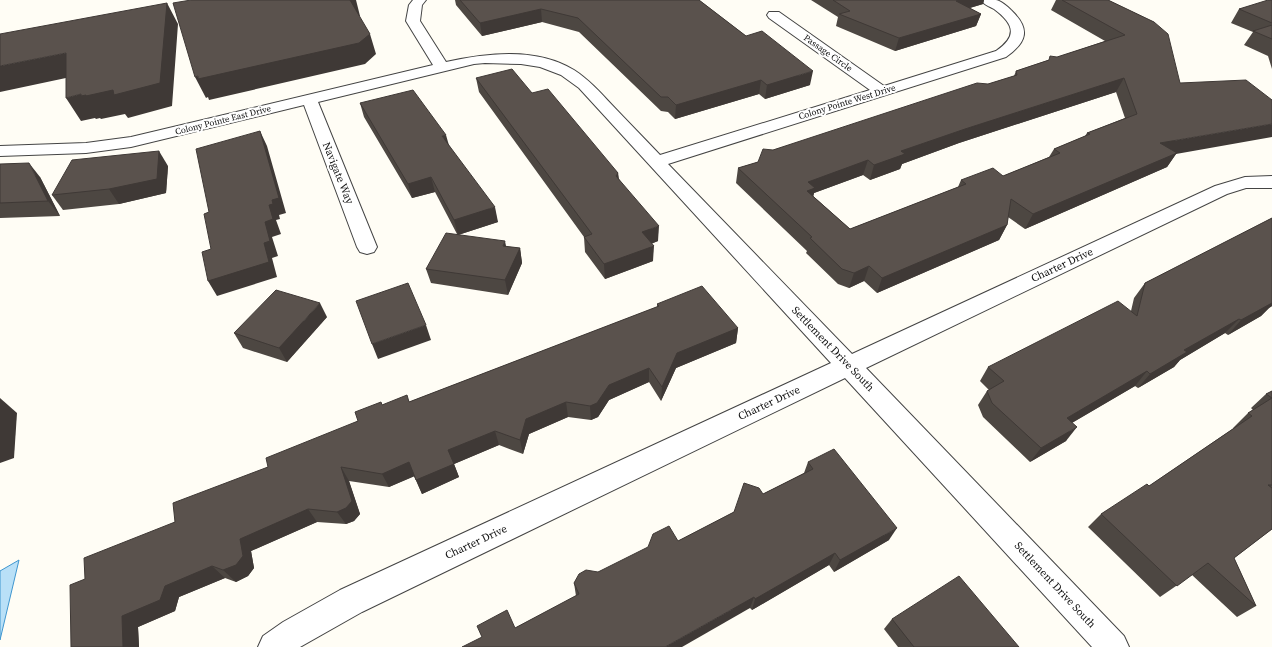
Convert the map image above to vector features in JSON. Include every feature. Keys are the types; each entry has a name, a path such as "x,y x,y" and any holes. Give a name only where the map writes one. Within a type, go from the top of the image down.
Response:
{"street":[{"path":"420,0 416,5 412,21 442,67"},
{"name":"Colony Pointe West Drive","path":"656,162 1001,54 1015,44 1018,37 1016,23 1010,15 987,0"},
{"name":"Passage Circle","path":"774,15 883,92"},
{"name":"Colony Pointe East Drive","path":"0,151 111,146 465,62 494,59 524,60 544,64"},
{"name":"Settlement Drive South","path":"544,64 567,72 584,85 1113,647"},
{"name":"Navigate Way","path":"309,99 368,247"},
{"name":"Charter Drive","path":"274,647 300,629 351,601 1221,190 1245,183 1272,182"}],"water":[{"path":"19,560 0,640 0,571"}],"building":[{"path":"191,0 350,0 370,34 359,43 198,79 198,76 195,77 173,3"},
{"path":"460,0 699,0 746,36 762,31 813,71 767,85 761,80 676,105 668,97 661,97 578,18 541,9 480,23"},
{"path":"833,0 959,0 956,1 981,14 899,38 839,14 850,11"},
{"path":"1062,0 1108,0 1154,22 1168,34 1180,83 1246,80 1272,100 1272,124 1160,143 1177,153 1033,214 1011,199 1007,225 882,278 869,266 854,273 842,269 810,238 812,237 738,168 758,162 763,149 773,150 977,83 988,84 1017,75 1016,71 1049,60 1050,56 1057,57 1125,35","holes":["1124,78 1137,114 1087,133 1090,134 1054,149 1060,153 1003,176 993,168 961,180 966,184 850,229 807,191 815,188 808,182 868,160 874,165 905,154 901,151"]},
{"path":"1272,0 1272,23 1239,9"},
{"path":"167,3 160,83 114,95 113,90 86,96 81,96 81,94 66,98 66,53 0,66 0,34"},
{"path":"1272,25 1272,39 1253,31"},
{"path":"512,69 532,93 548,89 618,173 616,176 659,226 642,232 654,246 604,264 584,237 592,234 476,78"},
{"path":"413,90 446,135 442,136 495,207 454,220 431,177 408,184 360,103"},
{"path":"260,131 279,198 272,200 273,204 269,205 273,219 265,222 270,241 264,243 269,262 208,281 202,252 211,249 204,214 209,212 196,149"},
{"path":"159,151 157,179 109,189 52,195 72,160"},
{"path":"29,163 48,201 0,203 0,164"},
{"path":"1272,218 1272,303 1241,320 1239,319 1184,350 1187,352 1150,374 1147,371 1067,418 1077,427 1041,448 992,403 987,391 1004,381 988,367 1118,301 1137,316 1145,283"},
{"path":"446,233 505,241 503,246 520,248 505,280 426,269"},
{"path":"408,283 426,325 372,344 356,301"},
{"path":"702,286 738,328 677,353 662,387 649,368 609,385 597,403 590,406 566,402 526,419 520,440 495,431 448,450 454,464 416,480 409,462 382,474 341,467 352,501 346,508 337,512 308,509 240,539 243,556 236,565 223,570 212,566 165,586 160,600 122,616 123,647 71,647 70,585 85,579 84,558 175,522 173,503 268,467 266,458 358,421 355,412 381,402 382,405 407,395 409,402 659,306 657,304"},
{"path":"276,290 320,303 279,348 234,333"},
{"path":"1272,391 1272,398 1266,394"},
{"path":"1272,398 1272,485 1268,485 1272,488 1272,529 1234,558 1256,606 1208,563 1177,586 1101,514 1147,484 1149,486 1252,416 1248,413"},
{"path":"834,449 897,528 840,560 835,553 755,599 754,597 665,647 462,647 482,637 477,626 507,610 515,628 579,594 574,583 579,574 586,570 598,572 648,547 653,534 669,526 678,541 734,512 744,483 759,488 763,494 813,469 808,462"},
{"path":"959,576 1019,647 914,647 892,619"}]}
